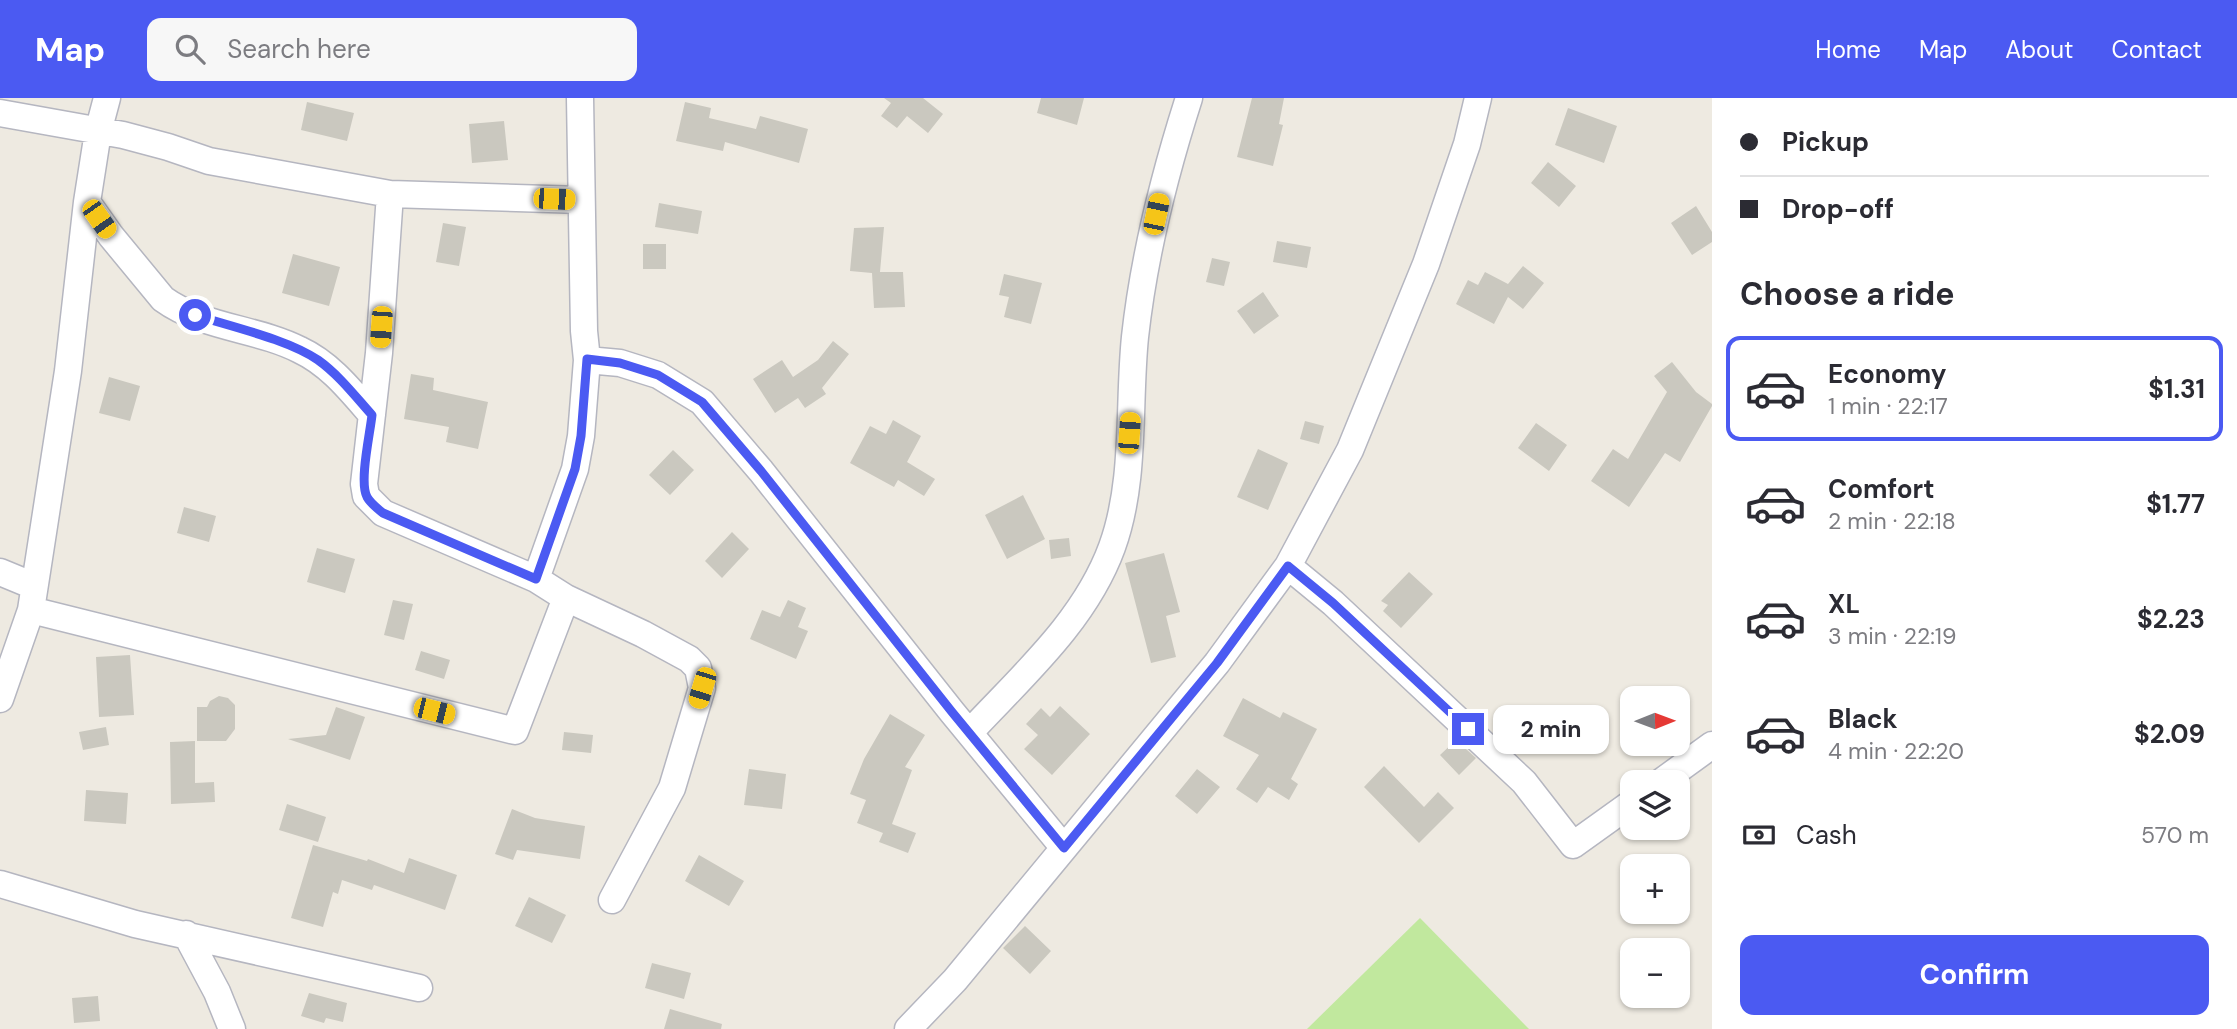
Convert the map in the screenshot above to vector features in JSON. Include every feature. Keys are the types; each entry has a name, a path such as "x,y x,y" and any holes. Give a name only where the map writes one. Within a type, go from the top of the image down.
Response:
{"street":[{"path":"0,699 32,598 68,371 87,202 98,132 107,98"},
{"path":"536,579 575,469 581,436 587,359 584,331 580,98"},
{"path":"970,732 1063,631 1086,598 1111,549 1127,481 1135,336 1147,256 1165,173 1189,98"},
{"path":"908,1029 956,980 1217,663 1288,566 1349,450 1426,264 1467,144 1478,98"},
{"path":"0,113 149,141 209,161 390,194 581,200"},
{"path":"390,194 364,484 366,496 383,513 536,579 566,598 689,659 698,668 702,688 672,788 612,900"},
{"path":"87,202 163,299 174,307 195,315 299,349 320,361 372,415"},
{"path":"587,359 620,363 658,375 702,402 769,481 1064,848"},
{"path":"1288,566 1333,603 1524,782 1573,845 1620,811"},
{"path":"0,572 32,598 515,731 566,598"},
{"path":"1678,770 1712,745"},
{"path":"0,884 100,916 419,988"},
{"path":"186,934 218,992 232,1029"}],"green space":[{"path":"1420,918 1529,1029 1307,1029"}],"building":[{"path":"884,98 923,98 943,114 928,133 907,116 897,128 881,116 891,103"},
{"path":"1041,98 1084,98 1077,125 1037,113"},
{"path":"1252,98 1284,98 1279,124 1283,125 1273,166 1237,157"},
{"path":"307,102 354,113 347,141 301,130"},
{"path":"685,102 711,108 709,118 756,129 760,116 808,129 799,163 725,142 723,151 676,141"},
{"path":"1568,108 1617,126 1604,163 1555,145"},
{"path":"504,121 508,160 472,163 469,124"},
{"path":"1548,162 1576,186 1559,207 1531,183"},
{"path":"659,203 702,211 698,234 655,227"},
{"path":"1696,206 1712,232 1712,242 1692,255 1671,223"},
{"path":"443,223 466,227 459,266 436,262"},
{"path":"884,227 880,272 903,272 905,307 874,308 872,273 850,271 854,228"},
{"path":"1277,241 1311,247 1307,268 1273,262"},
{"path":"643,244 666,244 666,269 643,269"},
{"path":"293,254 340,267 329,306 282,293"},
{"path":"1212,258 1230,262 1224,286 1206,282"},
{"path":"1523,266 1544,283 1523,309 1508,297 1494,324 1456,304 1468,280 1478,285 1485,272 1508,284"},
{"path":"1004,274 1042,283 1031,324 1004,317 1009,297 999,295"},
{"path":"1263,292 1279,316 1254,334 1237,311"},
{"path":"833,341 849,354 822,388 826,394 805,408 798,398 775,413 753,379 782,360 793,377 818,360"},
{"path":"1672,362 1696,392 1712,406 1680,462 1665,453 1629,507 1591,481 1613,449 1628,459 1667,392 1654,376"},
{"path":"411,374 434,378 433,390 488,402 478,449 446,442 449,427 404,419"},
{"path":"109,377 140,386 130,421 99,413"},
{"path":"893,420 921,436 907,462 935,479 924,496 898,480 894,487 850,463 870,426 886,434"},
{"path":"1305,421 1324,426 1319,444 1300,439"},
{"path":"1536,423 1567,445 1549,471 1518,448"},
{"path":"1258,449 1288,463 1268,510 1237,497"},
{"path":"673,450 694,470 670,495 649,475"},
{"path":"1023,495 1045,539 1007,559 985,515"},
{"path":"184,507 216,516 209,542 177,533"},
{"path":"732,532 749,549 722,578 705,561"},
{"path":"1069,538 1071,556 1051,559 1049,540"},
{"path":"317,548 355,559 345,593 307,582"},
{"path":"1164,553 1180,612 1166,616 1176,657 1151,663 1125,563"},
{"path":"1409,572 1433,594 1401,628 1383,611 1388,605 1381,601"},
{"path":"393,600 413,604 404,640 384,635"},
{"path":"788,600 806,608 798,627 808,631 796,659 750,639 762,610 780,617"},
{"path":"421,651 450,660 444,679 415,670"},
{"path":"130,655 134,715 99,717 96,657"},
{"path":"219,696 228,698 235,705 235,729 226,741 197,741 197,707 207,707 210,701"},
{"path":"1243,698 1280,718 1283,712 1317,729 1291,779 1298,784 1289,800 1268,787 1257,803 1236,789 1259,755 1223,736"},
{"path":"1060,706 1090,734 1052,775 1024,749 1038,735 1026,724 1041,708 1050,717"},
{"path":"336,707 365,717 350,760 288,739 326,735"},
{"path":"890,714 925,735 905,767 912,770 892,824 916,833 908,853 879,842 883,833 857,823 866,800 850,794 864,759"},
{"path":"106,727 109,745 83,750 79,732"},
{"path":"564,732 593,735 591,753 562,750"},
{"path":"1456,740 1476,758 1459,775 1440,755"},
{"path":"195,741 195,783 214,782 215,802 171,804 170,742"},
{"path":"1384,766 1424,807 1438,792 1454,808 1419,843 1364,787"},
{"path":"749,769 786,774 782,809 744,805"},
{"path":"1197,769 1220,787 1197,814 1175,796"},
{"path":"86,790 128,793 126,824 84,821"},
{"path":"287,804 326,817 318,842 279,830"},
{"path":"512,809 535,818 585,826 580,859 517,850 513,860 495,854"},
{"path":"313,845 367,861 368,859 404,873 409,858 457,875 445,910 374,885 372,890 342,880 338,894 333,892 323,927 291,918"},
{"path":"699,855 744,881 729,906 685,881"},
{"path":"529,897 566,915 552,943 515,926"},
{"path":"1025,926 1051,951 1030,974 1003,948"},
{"path":"652,963 691,973 684,999 645,988"},
{"path":"309,993 347,1003 343,1022 326,1018 324,1023 301,1016"},
{"path":"98,996 100,1021 74,1023 72,998"},
{"path":"670,1009 722,1024 721,1029 664,1029"}],"route":[{"path":"195,315 299,349 320,361 343,382 372,415 364,484 366,496 383,513 536,579 575,469 581,436 587,359 620,363 658,375 702,402 761,471 952,712 1064,848 1217,663 1288,566 1333,603 1468,729"}]}
